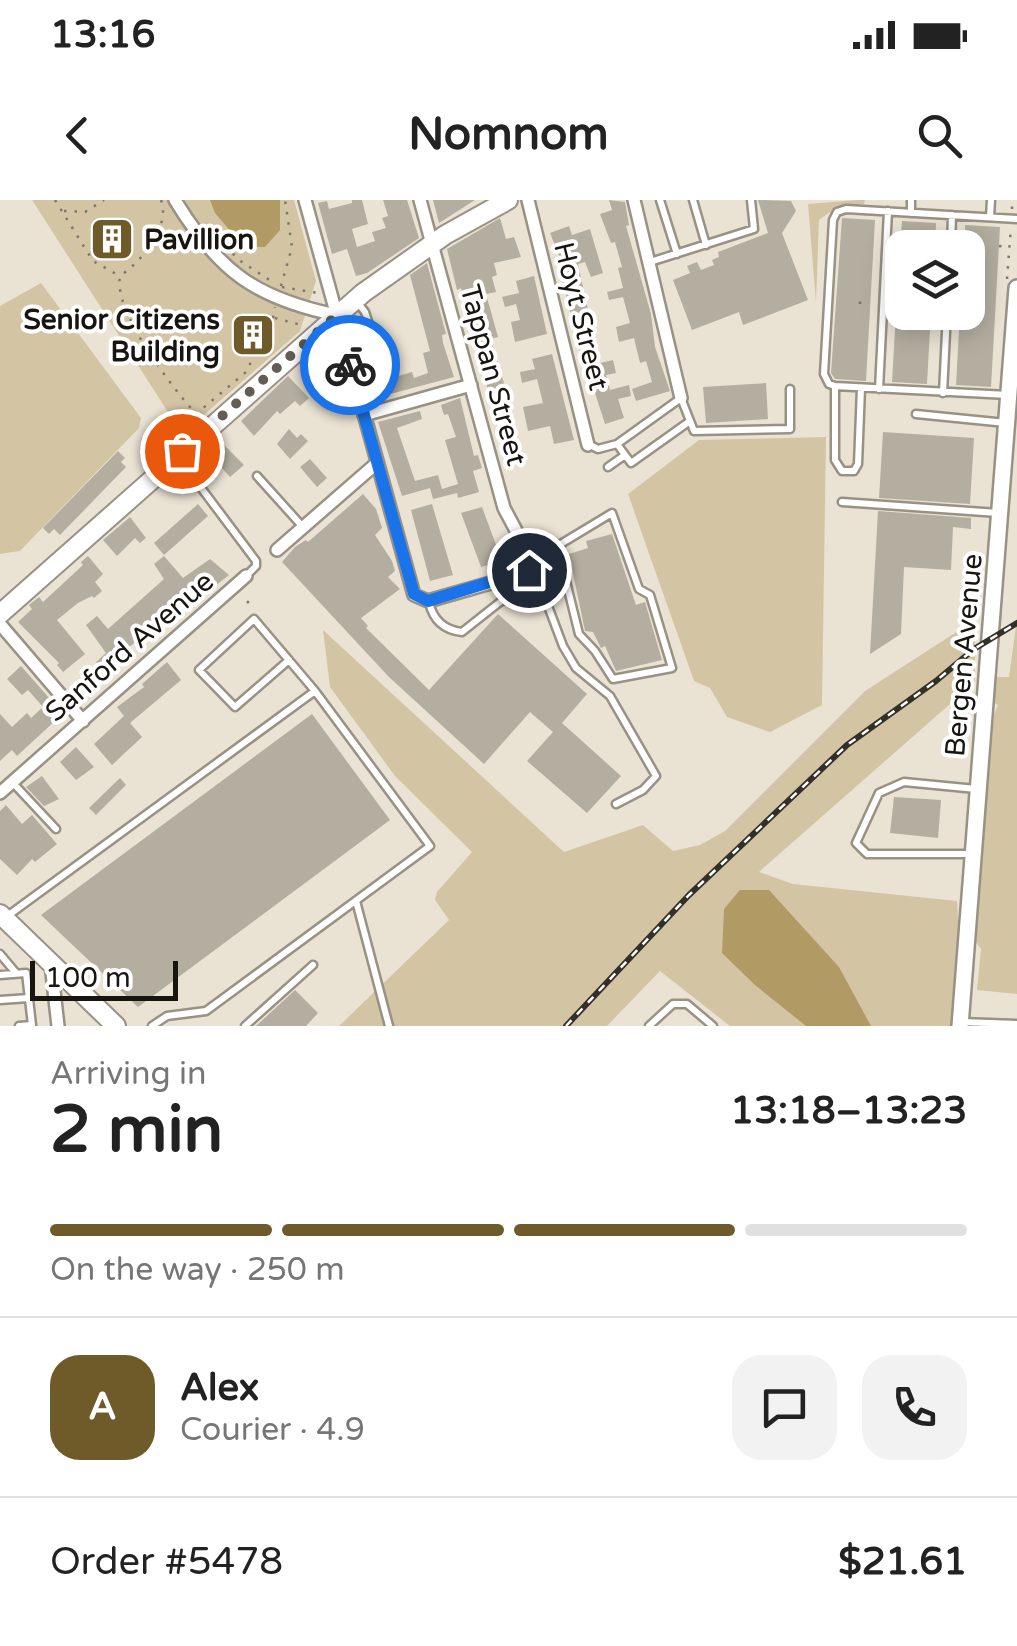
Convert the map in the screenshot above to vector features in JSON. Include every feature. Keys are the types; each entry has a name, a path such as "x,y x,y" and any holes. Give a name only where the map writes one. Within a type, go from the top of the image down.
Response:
{"main road":[{"path":"4,602 355,300 484,210 508,200"},
{"path":"2,916 116,1026"}],"street":[{"path":"304,200 414,594 428,601 529,570 536,554"},
{"name":"Tappan Street","path":"420,200 504,508 521,540 536,554"},
{"name":"Hoyt Street","path":"528,200 588,444"},
{"path":"634,200 681,398"},
{"path":"174,206 239,278 274,299 336,316"},
{"name":"Bergen Avenue","path":"960,1024 1017,288"},
{"path":"364,415 471,385"},
{"path":"277,550 377,463"},
{"name":"Sanford Avenue","path":"0,793 246,576"},
{"path":"0,624 82,720"},
{"path":"51,964 58,1026"}],"lane":[{"path":"660,200 677,254"},
{"path":"693,200 706,245"},
{"path":"649,262 754,229 752,200"},
{"path":"911,200 911,212"},
{"path":"990,217 991,200"},
{"path":"1010,396 835,386 829,384 824,374 833,220 842,210 929,210 1017,219"},
{"path":"879,389 888,211"},
{"path":"952,215 952,230"},
{"path":"346,351 375,342 366,312 355,300"},
{"path":"943,393 946,330"},
{"path":"835,386 836,460 842,470 849,471 854,471 858,464 862,388"},
{"path":"588,444 598,449 617,444 681,398 694,430 701,432 790,429 790,388"},
{"path":"916,414 1008,423"},
{"path":"617,444 631,463 690,421"},
{"path":"608,467 625,455"},
{"path":"178,456 256,561 246,576"},
{"path":"257,476 303,527"},
{"path":"842,502 1000,513"},
{"path":"536,554 554,548 612,513 639,588 650,595 672,668 613,679 579,634 554,548"},
{"path":"529,570 576,668 610,696 656,776 643,790 616,804"},
{"path":"428,601 432,613 448,630 462,632 500,602 538,585"},
{"path":"152,1026 167,1016 206,1011 430,846 315,690 290,660 254,619 198,670 235,707 290,660"},
{"path":"2,916 315,690"},
{"path":"12,782 56,829"},
{"path":"973,854 867,854 856,843 879,794 904,782 978,789"},
{"path":"356,901 389,1026"},
{"path":"0,954 16,974"},
{"path":"244,1026 313,965"},
{"path":"0,975 26,973 32,1025 19,1026"},
{"path":"0,1000 29,998"},
{"path":"650,1026 674,1004 686,1004 713,1026"},
{"path":"960,1024 1017,1024"}],"path":[{"path":"56,200 93,261 120,276"},
{"path":"63,211 85,212 104,200"},
{"path":"161,200 164,221"},
{"path":"280,287 292,247 285,200"},
{"path":"174,206 129,270 120,276 118,293 174,389 196,414 246,372 275,307"},
{"path":"206,231 213,232 240,260 280,287 310,294 322,292"},
{"path":"999,246 1009,247"},
{"path":"860,296 860,304"},
{"path":"273,318 306,326"},
{"path":"247,602 254,596"}],"shaded area":[{"path":"32,200 294,200 316,281 300,331 182,434"},
{"path":"210,200 280,200 280,230 265,247 244,247 215,213"},
{"path":"865,200 864,204 837,207 819,220 816,303 808,204"},
{"path":"41,283 141,418 139,428 20,551 0,554 0,306"},
{"path":"826,437 822,705 770,732 727,717 710,688 694,681 628,494 699,440"},
{"path":"1017,619 1017,994 977,990 981,949 975,941 994,715 998,705 994,703 996,677 1009,677"},
{"path":"975,620 975,682 759,872 793,884 957,901 965,1026 730,1026 660,971 607,1026 339,1026 449,920 435,900 437,892 472,852 395,776 330,687 323,630 564,852 643,825 673,851 700,845 725,831 865,691"},
{"path":"740,890 769,890 839,967 871,1026 806,1026 722,953 724,909"}],"building":[{"path":"362,200 368,224 352,229 357,247 375,241 372,232 386,228 382,218 388,216 383,200 407,200 419,238 367,273 356,276 347,249 332,254 318,203 327,201 329,209"},
{"path":"433,200 475,200 439,223"},
{"path":"609,200 625,202 629,225 626,226 651,314 655,347 670,391 636,401 632,389 652,382 646,361 640,363 634,338 619,342 616,327 630,323 623,297 609,300 607,292 623,288 615,242 611,243 600,214 612,210"},
{"path":"758,200 791,201 796,211 782,233 808,300 743,325 739,312 692,330 673,280 690,273 687,266 697,262 701,270 714,265 712,260 719,257 718,252 768,233"},
{"path":"500,218 506,239 514,237 521,257 494,263 496,292 486,294 498,337 491,339 508,397 492,402 476,352 482,350 474,319 466,321 461,288 457,290 447,249"},
{"path":"842,218 875,220 866,381 835,379 831,373"},
{"path":"902,221 936,223 936,230 901,230"},
{"path":"965,225 1000,227 991,387 956,385 959,330 985,330 985,230 965,230"},
{"path":"569,226 572,235 590,229 603,273 591,277 585,262 578,264 596,346 581,356 561,275 566,273 550,233"},
{"path":"427,263 454,377 379,397 369,356 395,348 398,376 412,372 414,378 428,373 423,353 430,351 410,275"},
{"path":"534,276 547,334 515,342 511,322 520,320 516,304 505,307 502,297 519,293 516,281"},
{"path":"895,330 930,330 927,384 892,382"},
{"path":"552,354 574,440 554,444 550,426 528,431 523,407 543,403 537,379 522,383 520,372 535,369 532,359"},
{"path":"613,360 616,373 606,375 610,390 629,385 631,396 618,399 624,418 605,424 595,393 591,394 588,366"},
{"path":"288,376 309,398 300,406 295,401 280,414 277,411 254,436 241,421"},
{"path":"766,383 768,419 706,423 703,387"},
{"path":"460,398 474,456 478,455 482,468 473,471 479,492 433,499 430,488 402,496 378,422 420,411 422,419 397,428 415,481 438,475 442,489 458,484 445,440 456,437 441,405"},
{"path":"289,429 297,438 301,434 308,441 290,459 277,444"},
{"path":"883,432 974,438 970,504 879,498"},
{"path":"213,442 217,446 221,442 244,465 230,477 205,449"},
{"path":"118,451 125,458 121,462 126,467 60,535 54,529 49,534 43,528"},
{"path":"310,459 327,478 317,487 300,467"},
{"path":"363,494 376,509 382,528 375,535 392,561 395,571 388,577 400,589 361,618 366,628 429,690 498,614 587,694 562,723 621,776 587,813 527,761 553,732 530,712 484,764 389,677 282,562 295,547 308,542"},
{"path":"198,504 208,516 164,555 154,543"},
{"path":"432,504 453,575 430,581 411,510"},
{"path":"482,507 502,561 481,567 461,513"},
{"path":"878,511 971,518 971,529 953,527 951,570 904,567 901,634 870,654"},
{"path":"130,517 146,538 140,543 135,538 117,556 103,540"},
{"path":"612,534 636,605 645,602 662,660 616,671 605,646 601,648 593,632 585,631 569,554 588,548 586,541"},
{"path":"88,556 103,574 95,582 102,591 57,620 85,654 63,672 59,663 18,622 32,609 29,605 39,597 43,602"},
{"path":"164,556 183,578 210,559 229,575 182,612 178,606 102,670 96,662 106,653 86,625 97,616 108,629 164,579 154,564"},
{"path":"167,662 181,680 130,723 142,737 112,765 94,744 124,716 117,707 144,687 142,684"},
{"path":"21,666 65,716 17,756 12,750 0,761 0,714 12,727 27,713 31,718 43,707 28,690 22,695 7,679"},
{"path":"312,714 390,820 138,1007 41,915"},
{"path":"76,747 94,767 76,780 60,762"},
{"path":"42,776 59,799 44,806 26,787"},
{"path":"120,778 126,785 96,815 89,808"},
{"path":"894,797 941,800 938,838 890,833"},
{"path":"6,805 22,824 32,815 57,844 35,862 32,859 17,875 0,859 0,811"},
{"path":"295,990 318,1013 306,1026 256,1026"}],"railway":[{"path":"566,1026 689,895 847,745 974,649 1017,623"}],"way so far":[{"path":"182,451 336,316 350,365"}],"place":[{"name":"Pavillion","path":"112,239"},
{"name":"Senior Citizens Building","path":"253,335"}],"route":[{"path":"350,365 414,594 428,601 529,570"}]}
